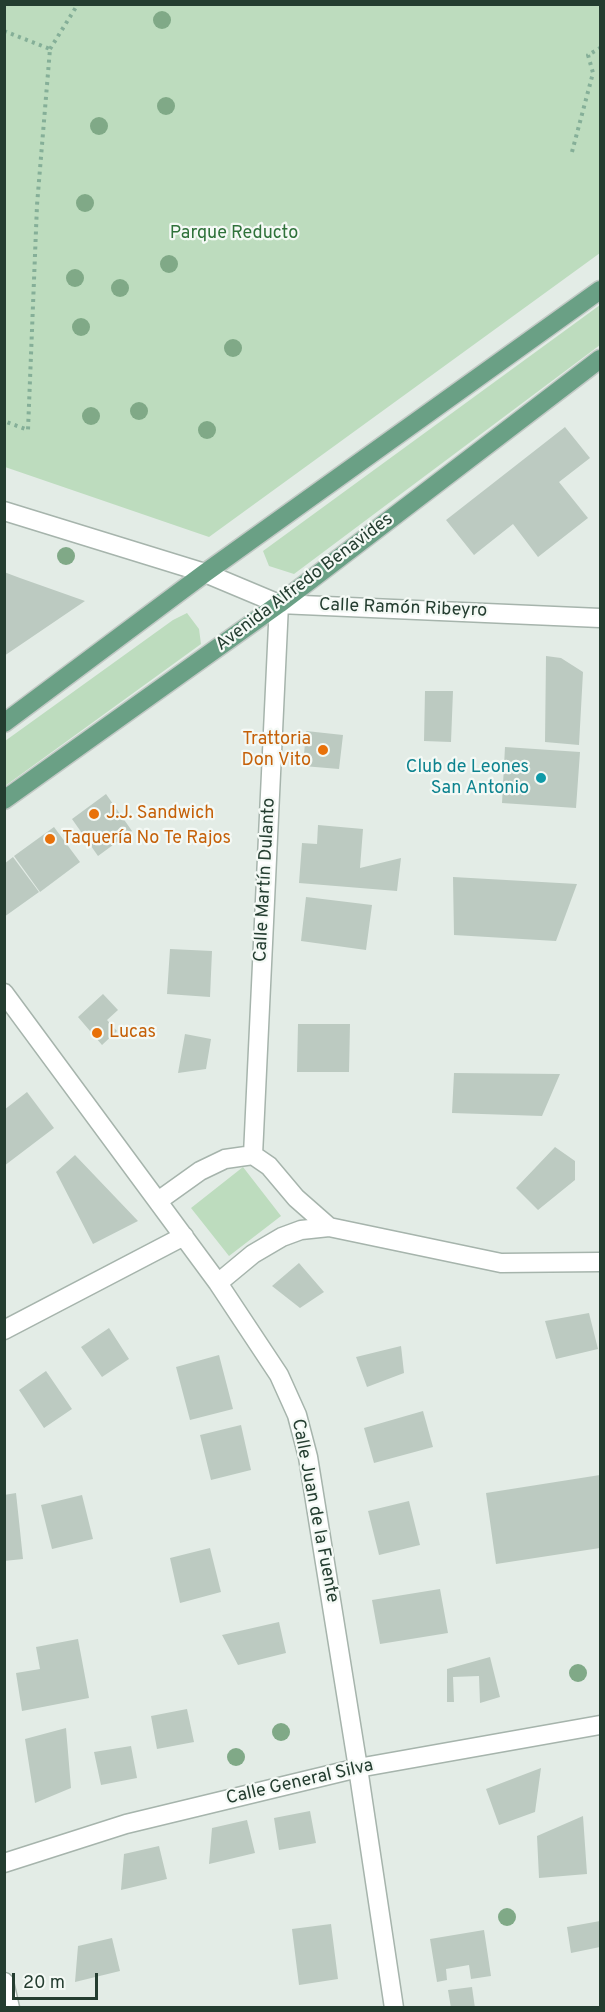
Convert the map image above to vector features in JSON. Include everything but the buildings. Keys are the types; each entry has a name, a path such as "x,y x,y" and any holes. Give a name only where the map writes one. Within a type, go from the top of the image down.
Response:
{"main road":[{"path":"4,723 205,573 600,290"},
{"name":"Avenida Alfredo Benavides","path":"4,800 279,604 600,359"}],"street":[{"name":"Calle Ramón Ribeyro","path":"4,511 205,573 279,604 600,618"},
{"name":"Calle Martín Dulanto","path":"253,1155 279,604"},
{"name":"Calle Juan de la Fuente","path":"4,993 218,1283 279,1375 297,1415 308,1458 394,2007"},
{"path":"158,1201 200,1171 225,1159 253,1155 269,1166 296,1198 329,1227"},
{"path":"218,1283 253,1254 282,1237 301,1230 329,1227 501,1263 600,1262"},
{"path":"4,1330 184,1236"},
{"name":"Calle General Silva","path":"4,1863 126,1824 358,1768 600,1725"},
{"path":"4,1982 10,2007"}],"path":[{"path":"4,421 28,430 37,205 50,50 78,4"},
{"path":"4,31 50,50"},
{"path":"573,153 593,73 588,56 600,48"}],"green space":[{"name":"Parque Reducto","path":"5,4 600,5 600,253 209,537 5,467"},
{"path":"600,305 600,345 294,574 269,566 263,551"},
{"path":"187,613 199,629 201,644 5,786 5,741 173,620"},
{"path":"243,1167 281,1216 229,1256 191,1208"}],"place":[{"name":"Trattoria Don Vito","path":"323,750"},
{"name":"Club de Leones San Antonio","path":"541,778"},
{"name":"J.J. Sandwich","path":"94,814"},
{"name":"Taquería No Te Rajos","path":"50,839"},
{"name":"Lucas","path":"97,1033"}]}
